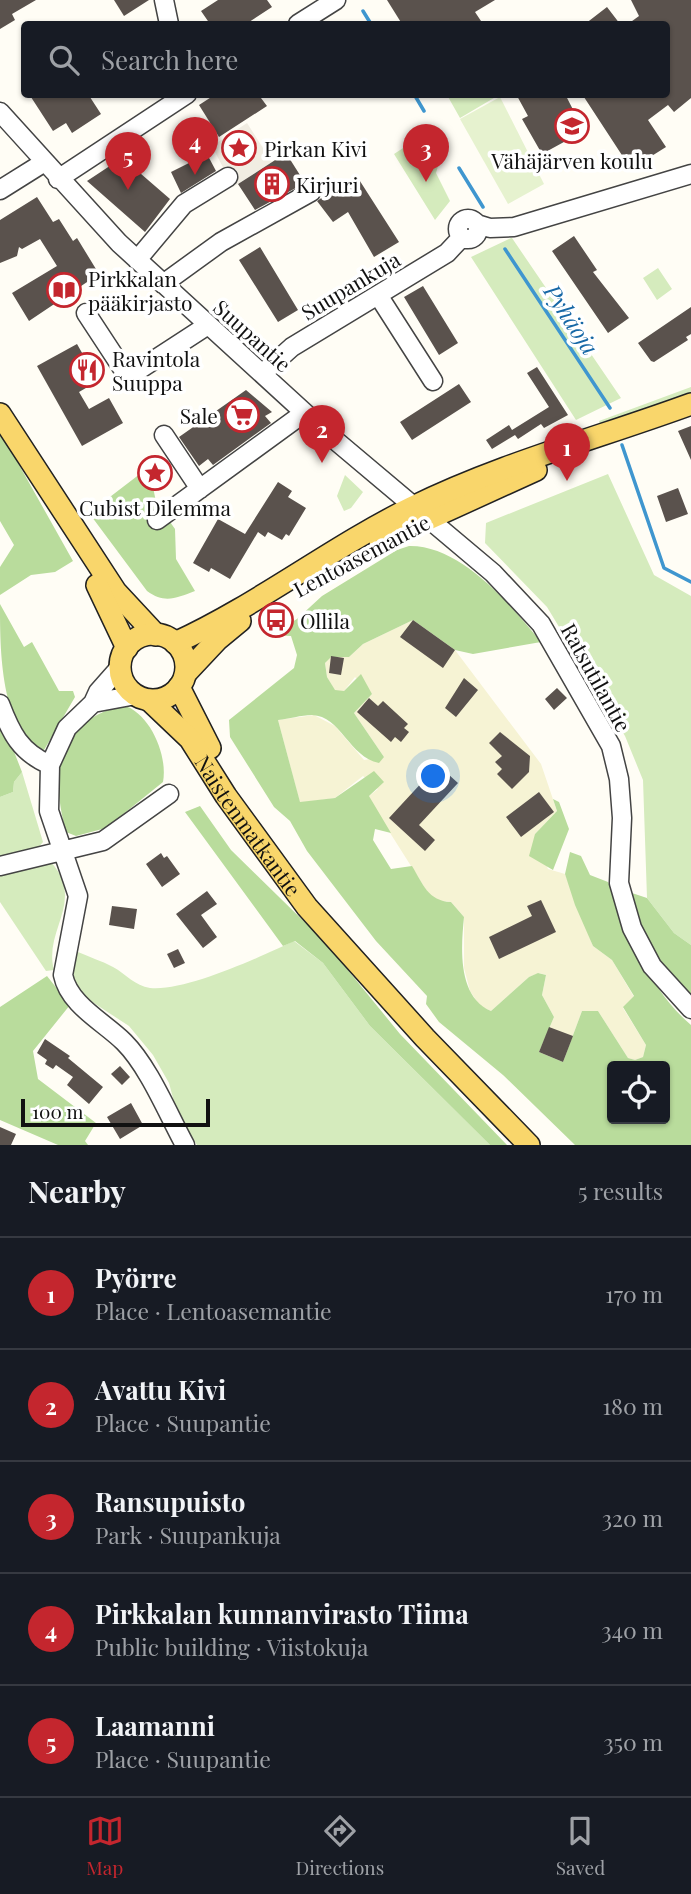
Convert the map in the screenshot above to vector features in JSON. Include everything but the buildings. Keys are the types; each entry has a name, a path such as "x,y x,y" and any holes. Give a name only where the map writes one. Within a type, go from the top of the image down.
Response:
{"main road":[{"name":"Lentoasemantie","path":"165,639 231,615 327,555 531,459 590,441 691,404"},
{"path":"0,414 113,613 124,657 125,683 142,697 167,697 183,680 184,656 116,592 34,470"},
{"name":"Lentoasemantie","path":"183,680 237,624 396,531 420,513"},
{"path":"124,657 140,638 165,639"},
{"name":"Naistenmatkantie","path":"183,680 212,753 350,952"},
{"name":"Naistenmatkantie","path":"142,697 190,739 226,796 307,908 350,952 425,1038 529,1145"}],"street":[{"path":"164,0 168,21"},
{"path":"303,21 336,0"},
{"path":"58,179 181,98"},
{"name":"Suupantie","path":"0,112 43,163 136,260 304,413 420,513"},
{"path":"0,190 43,163"},
{"name":"Suupankuja","path":"263,373 292,347 447,253 462,237 458,232 460,223 469,219 490,228 514,228 691,174"},
{"path":"136,260 184,204 228,177"},
{"path":"163,284 221,242 311,192"},
{"path":"378,295 433,381"},
{"path":"86,313 128,377 208,325"},
{"path":"157,520 304,413"},
{"path":"164,435 200,489"},
{"name":"Ratsutilantie","path":"420,513 494,573 541,624 611,746 619,779 622,818 619,883 624,906 652,966 691,1009"},
{"path":"124,657 93,703 67,728 50,765 49,811 78,896 78,910 64,962 64,980 82,1007 133,1052 185,1145"},
{"path":"93,703 142,697"},
{"path":"0,704 12,735 19,745 50,765"},
{"path":"0,866 103,841 169,794"}],"shaded area":[{"path":"247,123 272,162 233,187 212,146"},
{"path":"413,620 455,650 541,764 557,811 535,834 548,869 565,874 593,946 612,960 634,997 623,1008 646,1045 643,1057 635,1060 628,1058 598,1011 582,1011 563,1062 539,1052 554,1017 542,995 546,975 539,973 529,977 491,1011 480,1006 470,991 464,968 464,917 451,902 435,900 430,896 373,806 369,796 378,789 363,776 335,798 300,803 278,720 314,715 335,726 364,760 384,757 354,713 372,694 355,677 344,691 335,691 327,677 325,663 331,656 349,657 363,644"}],"green space":[{"path":"449,98 494,98 460,118"},
{"path":"501,98 544,184 508,204 460,119"},
{"path":"435,134 443,149 436,173 450,201 435,220 394,154 420,137"},
{"path":"512,238 621,398 576,420 471,257"},
{"path":"658,268 672,289 657,300 643,278"},
{"path":"691,387 691,394 601,427 599,421"},
{"path":"0,431 73,561 55,572 31,575 0,595 0,567 14,545 0,521"},
{"path":"149,467 156,502 175,529 176,559 195,591 176,598 165,599 147,591 89,513"},
{"path":"608,474 654,575 691,596 691,945 674,933 647,898 643,780 625,736 547,607 485,543 486,523"},
{"path":"345,475 363,492 351,508 344,511 337,496"},
{"path":"409,546 428,548 447,555 483,579 541,642 473,654 455,650 413,620 363,644 349,657 331,657 325,663 327,677 335,690 344,691 361,674 372,694 354,713 384,757 379,763 369,759 322,717 308,715 278,720 300,802 335,798 374,771 384,782 369,796 391,833 375,829 373,840 391,869 412,866 431,895 451,902 464,917 464,970 472,995 480,1004 491,1011 529,977 538,973 546,975 542,995 554,1017 539,1052 563,1062 582,1011 598,1011 628,1058 635,1060 643,1057 646,1045 623,1007 634,996 612,960 593,946 565,874 570,852 581,856 590,875 608,882 651,977 675,1010 691,1025 691,1145 575,1145 503,1075 439,1022 426,1004 427,996 376,941 307,851 290,821 274,807 230,737 229,720 294,668 297,655 291,636 270,635 297,619 322,596 397,550"},
{"path":"0,604 24,647 32,642 59,691 73,691 75,697 44,750 29,741 11,708 2,665"},
{"path":"123,705 133,709 155,736 163,760 163,782 106,828 76,836 66,832 59,789 63,753 71,737 84,724 101,713"},
{"path":"0,716 22,772 14,782 13,792 0,797"},
{"path":"22,772 43,842 37,849 0,859 0,797 13,792 14,782"},
{"path":"553,799 559,802 569,829 553,870 529,856 535,834 557,811"},
{"path":"200,806 231,850 325,942 400,1034 507,1145 490,1145 370,1026 323,963 295,941 283,946 185,812"},
{"path":"51,862 61,876 65,890 52,956 54,970 46,971 0,902 0,873"},
{"path":"632,893 647,898 674,933 691,945 691,997 661,963 639,926 628,897"},
{"path":"294,941 323,963 370,1026 490,1145 197,1145 177,1113 169,1083 153,1055 129,1026 80,994 74,979 73,961 78,952 113,967 140,985 165,988 223,972"},
{"path":"47,976 70,1005 33,1051 38,1079 96,1123 85,1141 88,1145 58,1145 0,1120 0,1007"}],"waterway":[{"name":"Pyhäoja","path":"363,11 369,21"},
{"name":"Pyhäoja","path":"416,98 424,111"},
{"name":"Pyhäoja","path":"459,168 483,207"},
{"name":"Pyhäoja","path":"505,249 610,408"},
{"name":"Pyhäoja","path":"622,445 664,568 691,582"}],"place":[{"name":"Vähäjärven koulu","path":"572,126"},
{"name":"Pirkan Kivi","path":"239,148"},
{"name":"Pirkkalan kunnanvirasto Tiima","path":"195,175"},
{"name":"Ransupuisto","path":"426,182"},
{"name":"Kirjuri","path":"272,184"},
{"name":"Laamanni","path":"128,190"},
{"name":"Pirkkalan pääkirjasto","path":"64,290"},
{"name":"Ravintola Suuppa","path":"87,370"},
{"name":"Sale","path":"242,415"},
{"name":"Avattu Kivi","path":"322,463"},
{"name":"Cubist Dilemma","path":"155,473"},
{"name":"Pyörre","path":"567,481"},
{"name":"Ollila","path":"276,620"}]}
